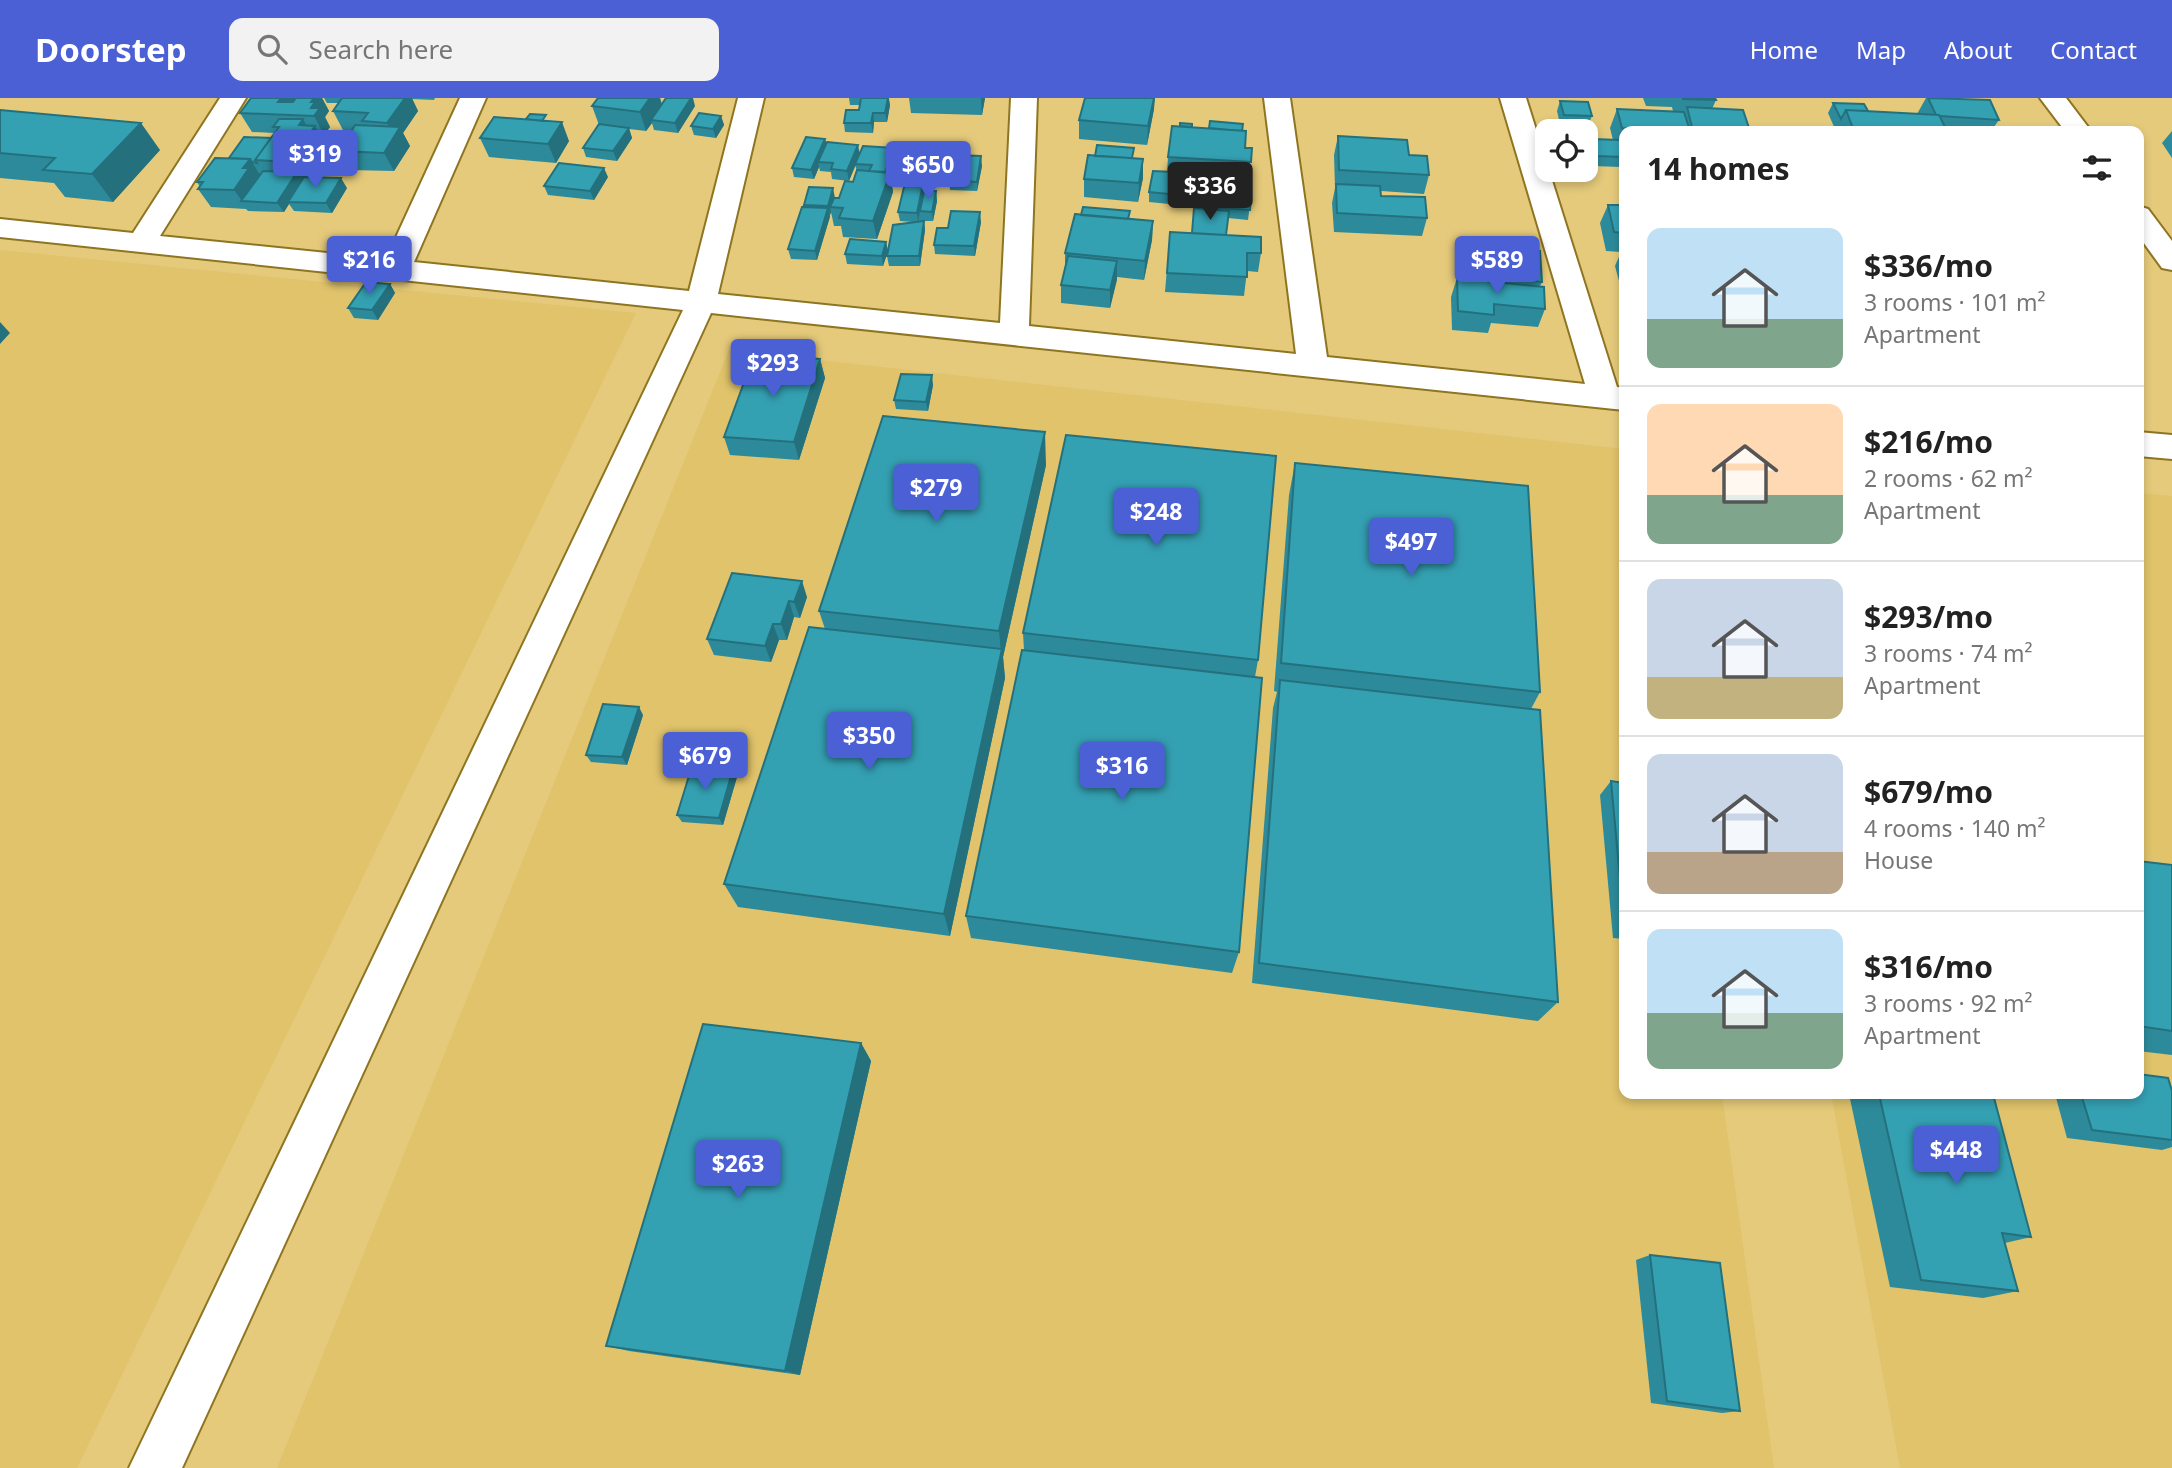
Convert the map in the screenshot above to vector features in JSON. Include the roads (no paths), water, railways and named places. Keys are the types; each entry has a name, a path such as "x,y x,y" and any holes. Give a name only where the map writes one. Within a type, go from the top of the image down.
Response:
{"street":[{"path":"141,243 233,98"},
{"path":"396,270 473,98"},
{"path":"155,1468 701,302 751,98"},
{"path":"1014,335 1024,98"},
{"path":"1277,98 1313,366"},
{"path":"0,228 1614,398 1513,98"},
{"path":"2053,98 2074,126"},
{"path":"2144,223 2172,261"},
{"path":"2144,445 2172,447"}]}
